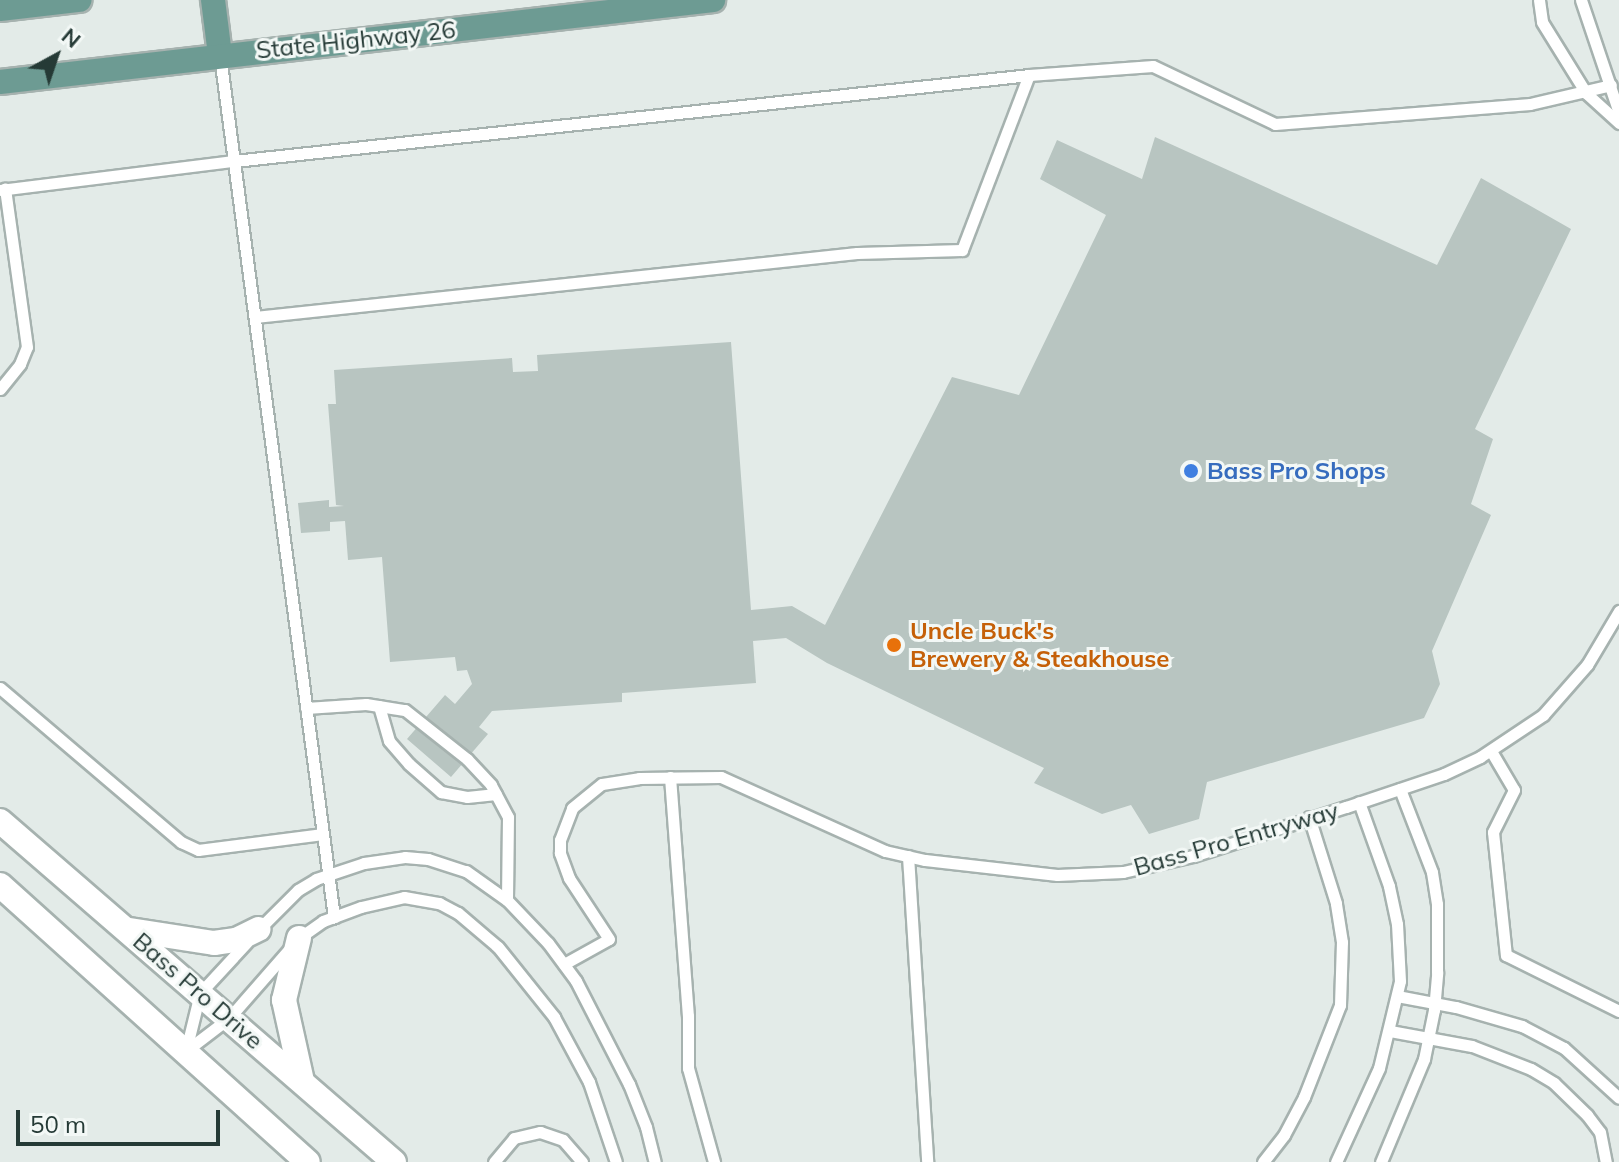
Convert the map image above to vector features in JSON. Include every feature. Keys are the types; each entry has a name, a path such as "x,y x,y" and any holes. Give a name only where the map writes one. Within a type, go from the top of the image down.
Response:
{"main road":[{"path":"0,9 79,0"},
{"path":"213,0 220,55"},
{"name":"State Highway 26","path":"0,82 713,0"},
{"name":"Bass Pro Drive","path":"0,821 394,1162"},
{"path":"0,885 308,1162"},
{"path":"128,930 214,943 236,940 259,929"},
{"path":"299,938 284,1000 302,1081"}],"lane":[{"path":"1539,0 1542,22 1586,93 1619,123"},
{"path":"1581,0 1619,113"},
{"path":"220,55 334,917"},
{"path":"0,389 20,364 27,347 3,189 1029,75 1153,66 1275,124 1530,104 1611,85"},
{"path":"255,317 857,253 962,250 1029,75"},
{"name":"Bass Pro Entryway","path":"564,964 609,939 563,865 560,840 572,808 602,784 670,777 721,777 865,845 908,856 1018,872 1091,876 1165,863 1444,774 1491,751 1543,715 1587,665 1619,611"},
{"path":"0,688 181,842 198,850 323,834"},
{"path":"306,708 318,705 379,706 405,710 467,759 496,794 508,817 507,900"},
{"path":"379,706 389,741 409,764 441,792 467,797 496,794"},
{"path":"1491,751 1514,790 1493,832 1506,955 1619,1011"},
{"path":"670,777 688,1016 688,1068 714,1162"},
{"path":"1381,1162 1414,1088 1429,1041 1435,1002 1437,904 1432,872 1400,789"},
{"path":"1336,1162 1370,1093 1390,1031 1400,981 1397,924 1389,886 1359,802"},
{"path":"1263,1162 1284,1135 1304,1097 1340,1005 1342,942 1338,916 1326,863 1309,817"},
{"path":"908,856 927,1162"},
{"path":"186,1050 200,993 287,898 328,876 384,859 428,859 466,871 507,900 564,964 597,1018 629,1084 655,1162"},
{"path":"186,1050 229,1018 299,938 334,917 361,907 416,897 439,903 478,927 533,987 576,1055 616,1162"},
{"path":"1397,996 1494,1016 1543,1037 1584,1064 1619,1098"},
{"path":"1390,1031 1500,1055 1554,1083 1600,1132 1606,1162"},
{"path":"494,1162 514,1138 540,1132 563,1140 582,1162"}],"building":[{"name":"Bass Pro Shops","path":"1155,137 1437,265 1481,178 1571,229 1475,429 1493,439 1471,504 1491,515 1432,651 1440,684 1424,718 1207,782 1199,819 1149,834 1131,805 1102,814 1034,783 1044,768 827,663 786,638 753,641 756,683 622,693 622,702 492,711 479,727 488,734 451,777 407,739 445,695 455,704 472,684 467,670 457,671 455,657 390,662 382,557 348,560 345,521 330,522 330,531 301,533 298,503 329,500 329,507 344,506 336,505 328,404 336,404 334,370 512,358 513,372 538,371 537,355 731,342 751,610 792,606 825,625 952,377 1019,395 1106,215 1040,179 1057,140 1142,179"}],"place":[{"name":"Bass Pro Shops","path":"1191,471"},
{"name":"Uncle Buck's Brewery & Steakhouse","path":"894,645"}]}
